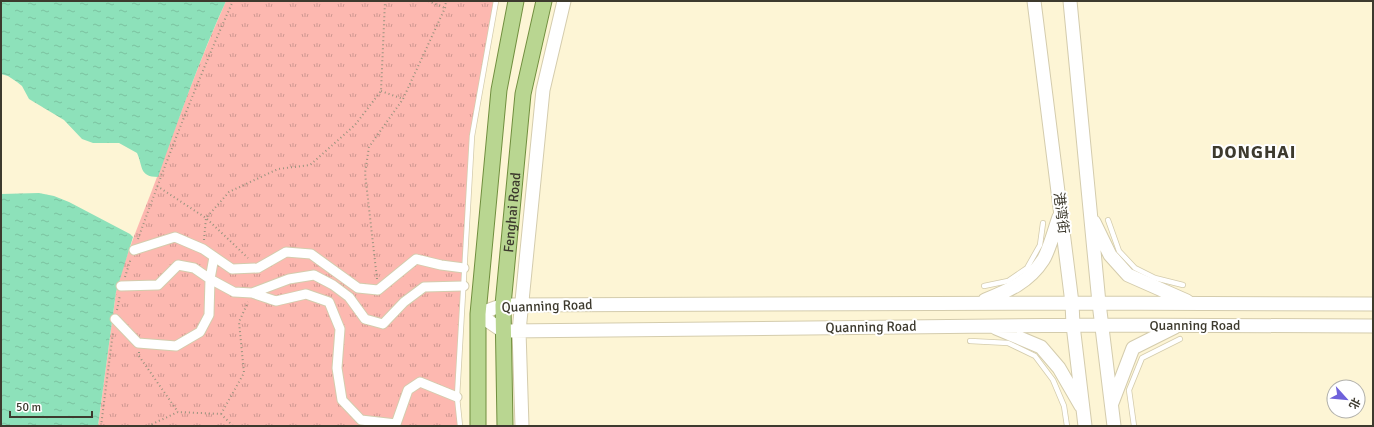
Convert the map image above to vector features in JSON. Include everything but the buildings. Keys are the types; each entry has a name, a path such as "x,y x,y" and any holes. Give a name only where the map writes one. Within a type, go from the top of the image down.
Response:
{"main road":[{"name":"Fenghai Road","path":"478,426 478,314 499,90 516,1"},
{"name":"Fenghai Road","path":"505,426 503,305 523,94 544,1"}],"street":[{"path":"522,426 519,331 521,305 543,90 564,1"},
{"name":"港湾街","path":"1034,1 1086,426"},
{"name":"港湾街","path":"1070,1 1101,325 1114,426"},
{"path":"1090,212 1110,255 1128,276 1193,303"},
{"path":"978,303 1010,291 1031,276 1044,260 1060,213"},
{"path":"134,250 175,237 203,249 232,269 258,268 286,252 311,254 358,288 378,290 416,259 441,265 464,268"},
{"path":"116,319 138,343 176,346 200,332 209,316 210,279 214,257"},
{"path":"121,286 158,285 178,265 194,268 210,279 234,292 252,293 276,301 306,294 329,302 340,329 336,368 342,400 361,420 396,424 408,390 420,382 457,397"},
{"path":"252,293 289,279 314,275 333,284 349,297 365,319 383,324 404,302 424,287 464,286"},
{"name":"Quanning Road","path":"478,314 503,305 978,303 1373,304"},
{"name":"Quanning Road","path":"478,314 503,331 1073,325 1373,326"},
{"path":"1111,405 1133,348 1178,325"},
{"path":"990,326 1041,347 1059,368 1084,411"}],"lane":[{"path":"460,426 457,397 472,136 496,1"},
{"path":"1108,220 1118,251 1135,268 1155,278 1183,285"},
{"path":"984,286 1008,281 1027,268 1040,245 1043,223"},
{"path":"1134,426 1130,390 1142,358 1180,339"},
{"path":"970,341 1008,343 1035,356 1053,380 1064,406 1067,426"}],"path":[{"path":"102,426 121,286 157,186 232,1"},
{"path":"203,249 206,218 230,192 278,169 310,165 355,124 381,91 385,2 390,1"},
{"path":"428,1 445,8"},
{"path":"378,290 365,173 369,147 403,99 445,8 446,1"},
{"path":"381,91 403,99"},
{"path":"157,186 206,218 258,268"},
{"path":"221,414 244,373 239,322 252,293"},
{"path":"138,343 139,356 178,412"},
{"path":"148,426 178,412 221,414 233,426"}],"green space":[{"path":"226,1 496,1 472,136 457,397 460,426 98,426 116,292 120,277 188,92"}],"water":[{"path":"1,1 226,1 182,110 158,177 152,177 145,173 137,153 119,143 93,143 82,139 64,120 29,99 22,86 8,76 1,74"},
{"path":"39,193 54,196 69,202 133,237 116,292 98,426 1,426 1,194"}],"district":[{"name":"DONGHAI","path":"1254,152"}]}
